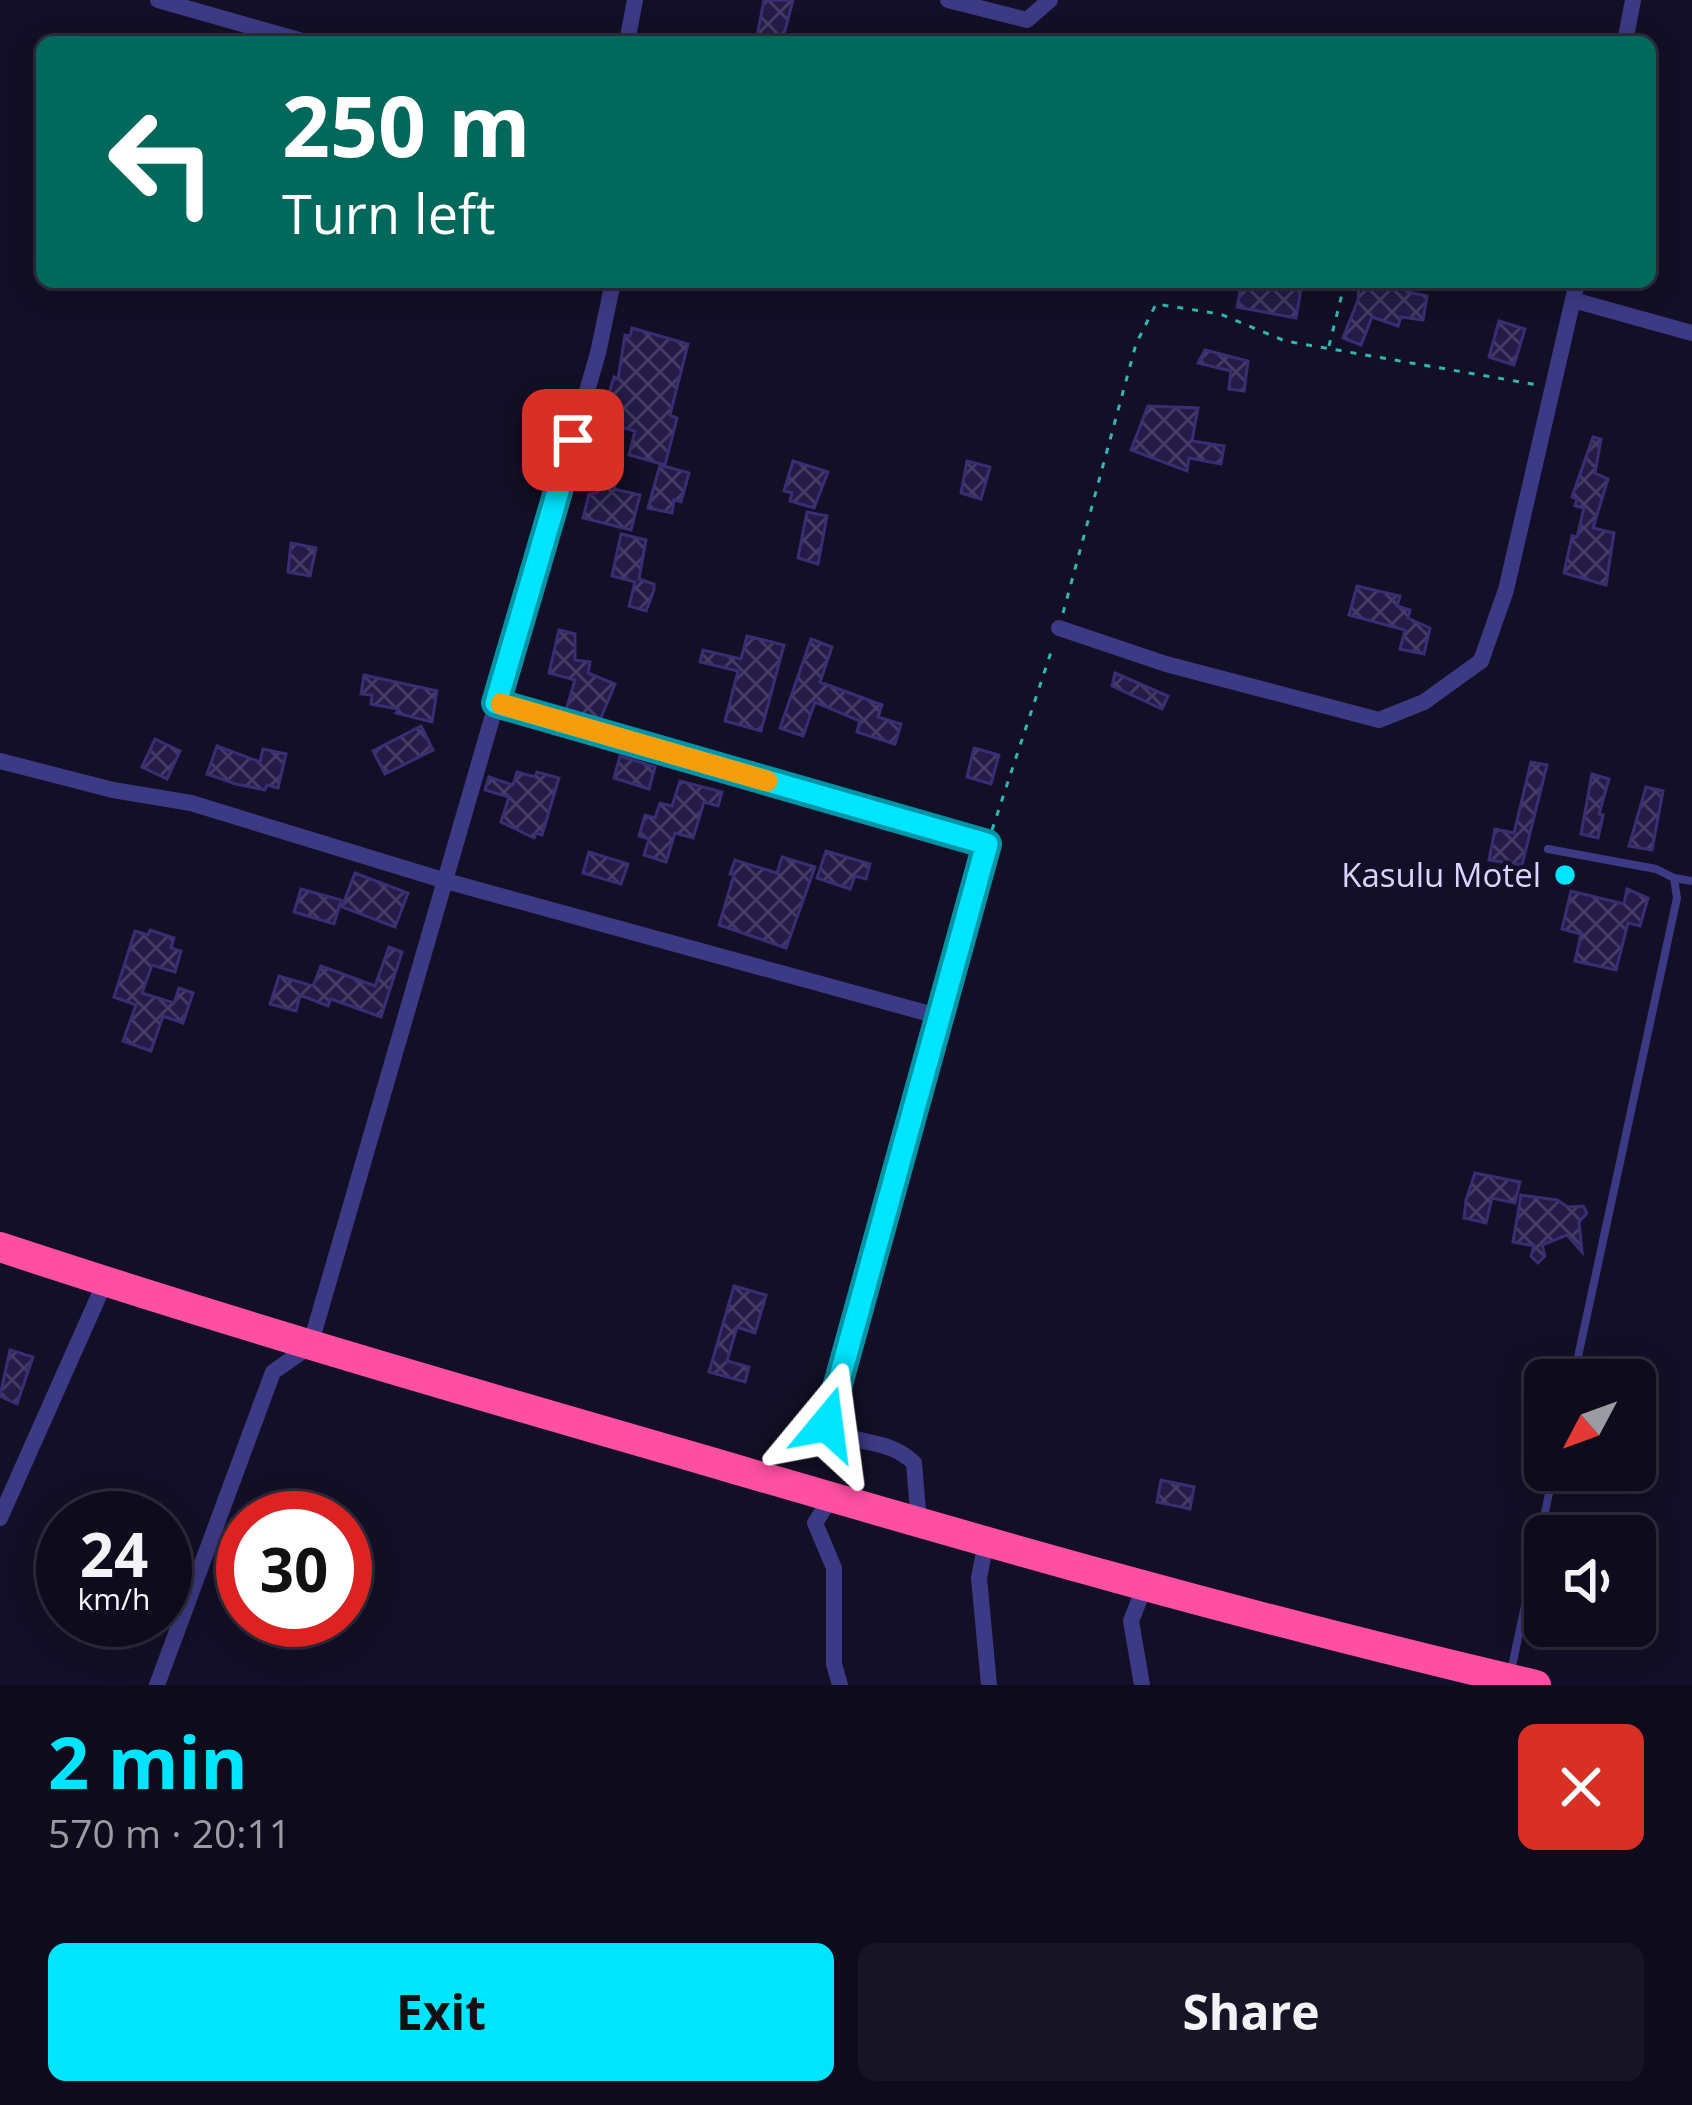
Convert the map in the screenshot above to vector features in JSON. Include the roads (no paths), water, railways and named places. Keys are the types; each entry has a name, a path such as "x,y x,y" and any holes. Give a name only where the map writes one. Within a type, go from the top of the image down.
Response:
{"highway":[{"path":"0,1247 310,1346 986,1543 1144,1588 1522,1682"}],"street":[{"path":"158,0 285,36"},
{"path":"627,36 635,0"},
{"path":"948,0 1027,20 1050,0"},
{"path":"1626,36 1634,0"},
{"path":"157,1685 273,1372 310,1346 598,353 612,288"},
{"path":"1059,628 1166,664 1379,720 1424,702 1481,661 1506,590 1575,291 1692,333"},
{"path":"496,703 987,844 827,1424 842,1436 899,1448 914,1463 919,1523"},
{"path":"0,761 113,790 191,803 446,880 941,1017"},
{"path":"0,1518 105,1282"},
{"path":"832,1498 815,1523 834,1568 834,1664 840,1685"},
{"path":"986,1543 979,1578 989,1685"},
{"path":"1142,1685 1131,1621 1144,1588"}],"lane":[{"path":"1548,849 1656,869 1692,881"},
{"path":"1578,1359 1677,898 1674,878"},
{"path":"1522,1682 1551,1491"}],"place":[{"name":"Kasulu Motel","path":"1565,875"}]}
